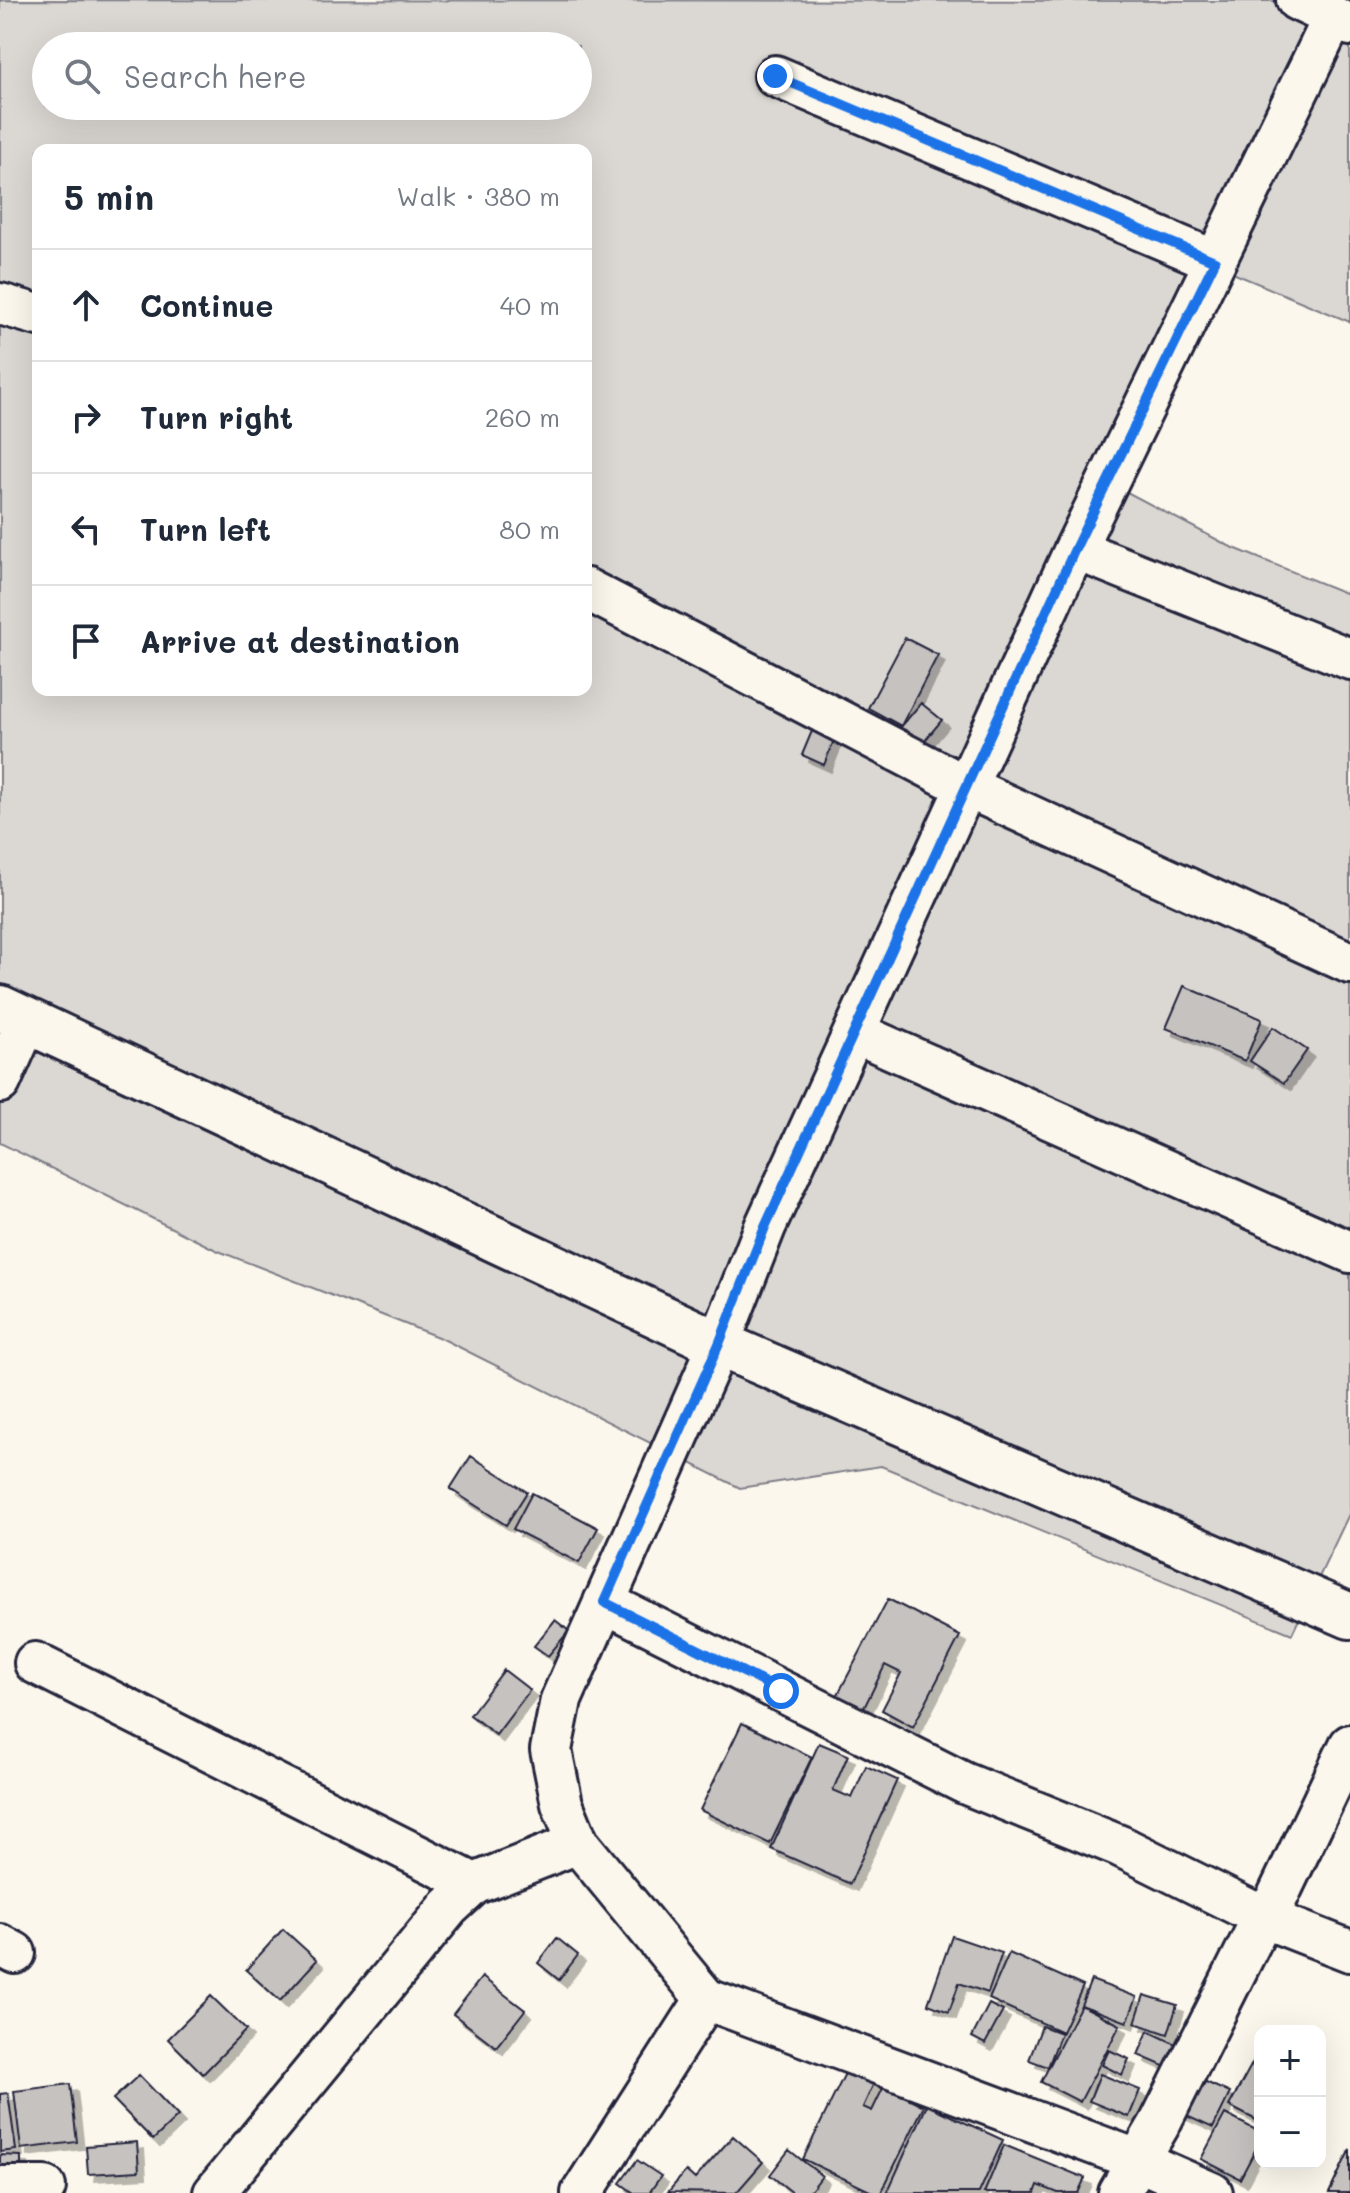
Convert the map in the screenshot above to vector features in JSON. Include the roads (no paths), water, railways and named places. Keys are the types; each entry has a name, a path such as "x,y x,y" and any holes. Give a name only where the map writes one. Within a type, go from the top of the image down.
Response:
{"street":[{"path":"1212,2193 1128,2176 706,1999 578,1843 562,1804 551,1750 561,1700 719,1344 765,1227 854,1032 1075,549 1215,261 1342,21 1297,0"},
{"path":"775,76 1215,261"},
{"path":"0,304 32,313"},
{"path":"1075,549 1350,659"},
{"path":"592,592 967,787 1350,963"},
{"path":"0,1082 14,1015 719,1344 1350,1616"},
{"path":"854,1032 1350,1252"},
{"path":"604,1602 964,1783 1120,1846 1263,1917 1350,1951"},
{"path":"35,1663 474,1884"},
{"path":"1128,2176 1159,2125 1263,1917 1276,1900 1350,1745"},
{"path":"214,2193 449,1907 474,1884 578,1843"},
{"path":"582,2193 706,1999"},
{"path":"0,2187 45,2187"}]}
